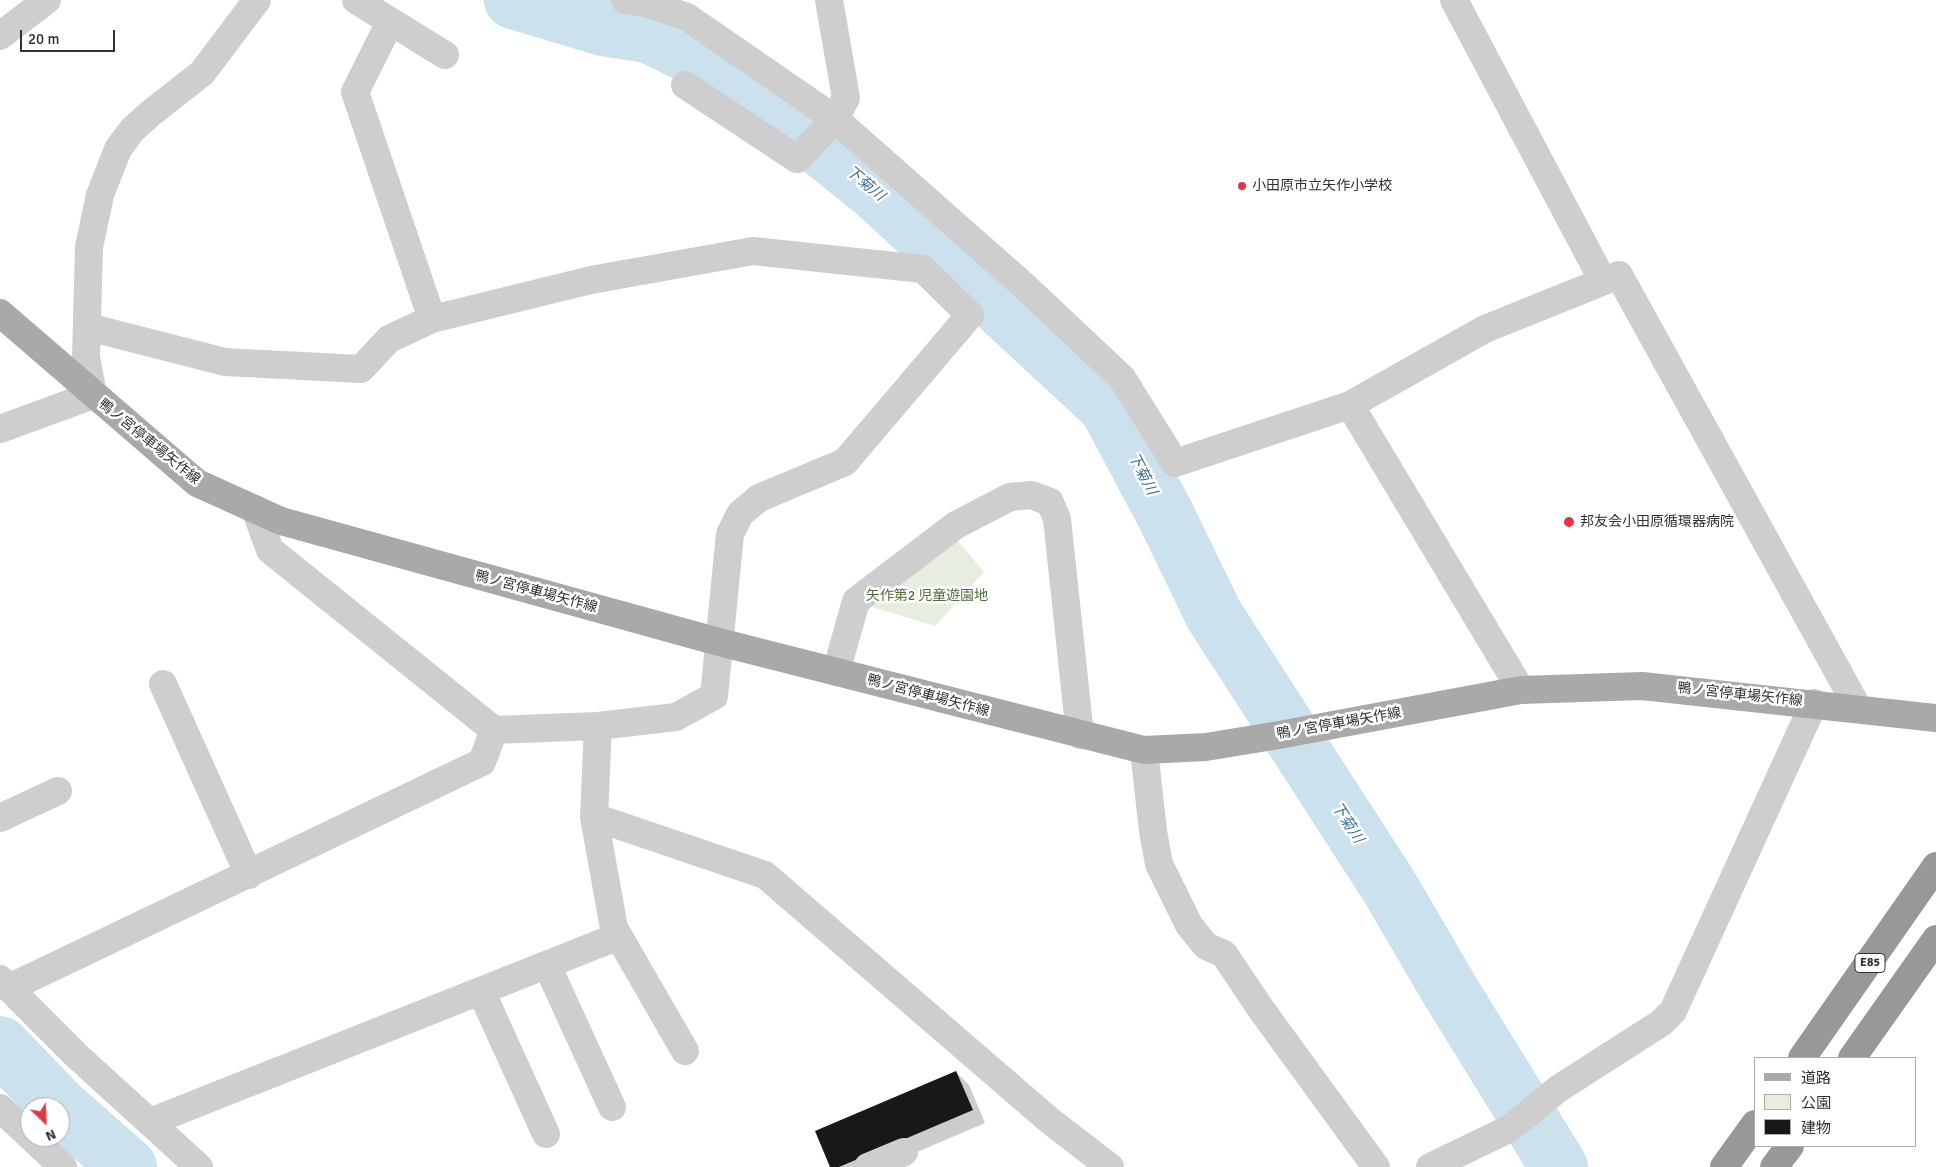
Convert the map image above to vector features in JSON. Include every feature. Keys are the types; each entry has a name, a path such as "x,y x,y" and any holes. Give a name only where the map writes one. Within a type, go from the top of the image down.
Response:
{"highway":[{"name":"E85","path":"1803,1057 1936,866"},
{"path":"1853,1057 1936,939"},
{"path":"1724,1167 1754,1125"},
{"path":"1774,1167 1789,1147"}],"main road":[{"name":"鴨ノ宮停車場矢作線","path":"0,313 93,395 198,483 281,522 719,642 1144,750 1206,746 1279,735 1521,690 1642,686 1814,703 1936,718"}],"street":[{"path":"0,36 47,0"},
{"path":"0,429 93,395 86,357 90,247 100,195 118,150 132,130 150,113 202,73 257,0"},
{"path":"356,0 445,55"},
{"path":"625,0 645,3 687,17 828,127 1022,284 1122,378 1175,463 1350,405 1485,329 1619,275 1858,708"},
{"path":"684,85 797,158 828,127 846,98 829,0"},
{"path":"1454,0 1604,281"},
{"path":"390,22 355,92 432,319"},
{"path":"88,327 225,362 361,369 389,339 432,319 591,280 753,251 923,269 970,315 845,462 759,498 740,514 730,534 714,696 676,717 598,726 494,730 270,550 255,510"},
{"path":"1350,405 1521,690"},
{"path":"836,672 856,602 956,526 1010,497 1031,495 1050,502 1057,518 1080,735"},
{"path":"163,684 249,875"},
{"path":"1430,1167 1509,1129 1558,1089 1661,1023 1673,1011 1814,703"},
{"path":"598,726 594,817 614,928 685,1051"},
{"path":"199,1167 77,1056 4,984 249,875 482,762 494,730"},
{"path":"1144,750 1153,832 1159,864 1189,925 1206,946 1224,954 1263,1012 1376,1167"},
{"path":"0,818 58,791"},
{"path":"594,817 764,875 1049,1120 1110,1167"},
{"path":"150,1122 618,936"},
{"path":"547,965 612,1107"},
{"path":"481,991 546,1134"},
{"path":"0,1108 20,1127"},
{"path":"41,1147 63,1167"},
{"path":"868,1167 904,1152"}],"green space":[{"name":"矢作第2 児童遊園地","path":"957,540 984,572 935,626 872,607"}],"building":[{"path":"956,1071 973,1110 839,1167 830,1167 815,1131"}],"waterway":[{"name":"下菊川","path":"513,0 603,27 648,34 692,55 790,123 877,193 1108,407 1165,514 1214,615 1390,888 1452,994 1559,1167"},
{"path":"0,1045 50,1097"},
{"path":"70,1116 128,1167"}],"place":[{"name":"小田原市立矢作小学校","path":"1242,186"},
{"name":"邦友会小田原循環器病院","path":"1569,522"}]}
